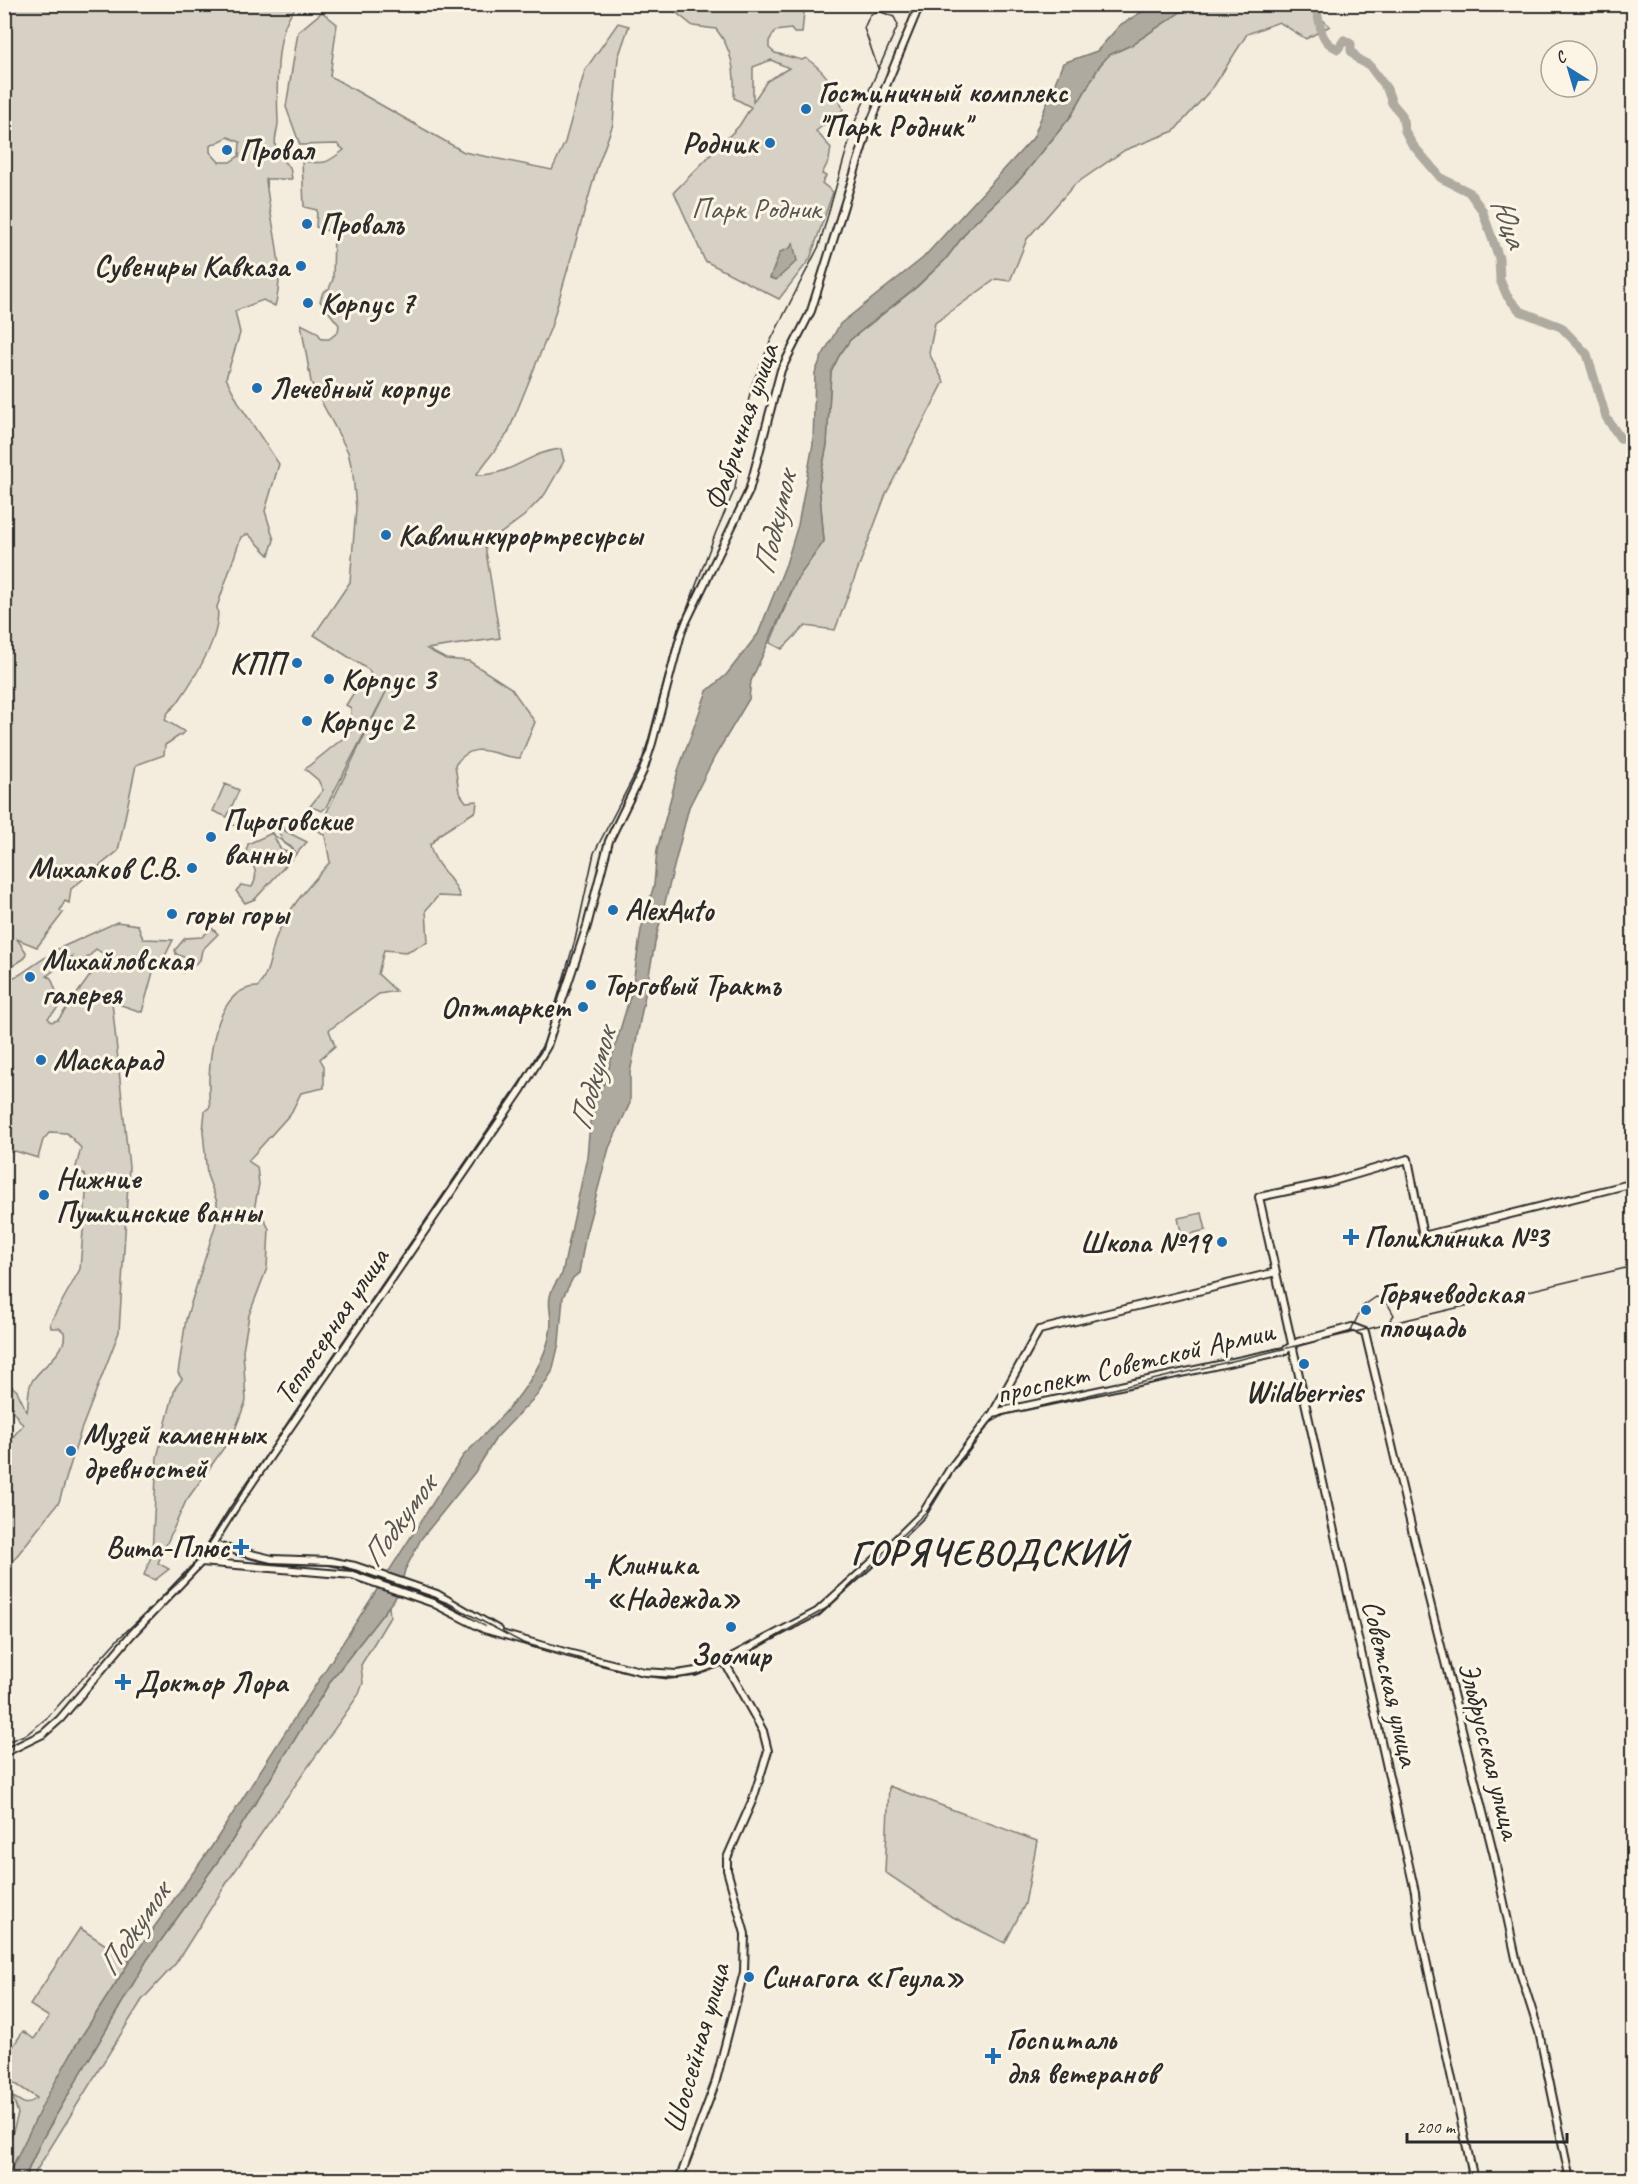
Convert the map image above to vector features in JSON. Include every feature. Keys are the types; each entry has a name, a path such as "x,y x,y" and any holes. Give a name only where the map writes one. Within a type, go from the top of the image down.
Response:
{"main road":[{"name":"Фабричная улица","path":"602,863 609,841 643,771 686,620 749,491 781,370 811,311 868,129 920,4"},
{"name":"Теплосерная улица","path":"4,1753 43,1734 60,1719 131,1635 201,1562 234,1509 521,1090 547,1046 587,926 602,863"},
{"name":"Советская улица","path":"1474,2180 1419,1928 1415,1892 1291,1348 1259,1197 1330,1182 1408,1159 1423,1236 1634,1183"},
{"path":"993,1413 1039,1330 1276,1272"},
{"name":"проспект Советской Армии","path":"201,1562 351,1575 434,1603 484,1629 511,1637 662,1674 696,1671 724,1661 817,1612 923,1513 950,1469 993,1413 1291,1348 1298,1342 1352,1327 1365,1332"},
{"name":"Эльбрусская улица","path":"1365,1332 1421,1569 1494,1856 1517,1963 1539,2032 1570,2180"},
{"name":"проспект Советской Армии","path":"213,1545 272,1559 330,1561 355,1566 437,1594 511,1637"},
{"name":"Шоссейная улица","path":"679,2180 715,2084 744,1972 745,1934 727,1870 727,1858 757,1789 768,1751 763,1731 724,1661"}],"green space":[{"path":"5,4 299,5 291,14 285,27 278,59 277,77 278,122 275,145 280,157 290,167 292,179 266,179 278,258 278,290 275,306 263,300 235,311 240,333 226,378 241,407 279,464 265,511 274,540 269,555 248,534 241,537 217,607 218,618 212,643 192,681 168,712 165,720 185,732 165,745 164,755 136,765 118,851 71,889 69,903 65,901 60,910 63,913 37,947 17,939 26,952 25,958 5,971","holes":["228,137 240,142 239,156 230,162 219,162 210,152 210,146"]},
{"name":"Парк Родник","path":"660,5 801,5 804,12 802,33 794,33 791,29 775,31 769,41 769,48 775,53 802,60 806,58 813,63 833,87 843,110 816,131 831,148 829,160 822,174 826,176 822,183 833,192 810,259 779,299 705,261 674,192 739,126 751,107 734,98 732,62 726,45 716,29 693,26 674,11","holes":["771,60 789,68 767,81 753,102 753,67"]},
{"path":"1191,5 1310,5 1311,10 1330,26 1306,39 1279,22 1247,34 1214,86 1174,131 1125,150 1074,185 1027,239 1010,281 996,279 935,323 929,353 944,382 886,494 835,630 805,626 782,649 770,643 797,579 824,541 819,484 827,445 831,372 839,356 850,340 917,287 945,260 970,227 1021,178 1071,116 1100,65 1109,55 1131,45"},
{"path":"322,12 337,24 330,76 464,152 552,170 565,142 585,70 618,23 629,26 618,58 613,124 597,168 551,327 508,433 476,475 501,472 540,454 561,449 564,461 545,494 524,516 485,545 500,638 427,649 446,659 469,661 511,688 535,722 520,758 478,750 462,757 455,765 459,792 466,802 477,801 476,811 440,834 430,845 436,860 460,897 438,896 426,910 428,942 406,952 384,950 378,974 396,991 379,994 329,1030 335,1046 320,1059 324,1066 324,1088 301,1093 291,1113 248,1161 257,1167 259,1184 254,1210 263,1217 269,1229 267,1268 249,1315 243,1350 246,1401 233,1435 186,1501 158,1563 169,1569 155,1580 144,1575 152,1554 157,1457 175,1388 182,1379 178,1373 186,1319 217,1220 217,1202 207,1175 203,1131 205,1111 210,1107 209,1075 215,1035 221,1016 230,1001 242,991 258,987 262,981 282,925 300,897 330,862 325,836 318,830 388,688 326,807 322,811 314,808 308,809 323,790 318,780 305,769 352,731 351,708 346,705 360,683 371,675 369,670 314,635 350,582 356,509 353,474 348,452 311,382 301,324 317,332 322,339 329,339 338,332 339,325 320,301 323,292 329,289 333,279 334,233 316,227 317,210 304,207 302,161 324,162 344,150 337,144 300,145 286,107 298,32"},
{"path":"225,784 239,790 227,817 213,811"},
{"path":"284,826 285,831 307,842 255,899 245,903 236,891 241,885 252,887 254,882 255,869 246,852 248,844 272,833 281,850 290,853 293,848 284,843 278,831"},
{"path":"117,922 138,925 143,939 173,940 162,962 153,972 142,1012 112,1002 129,1167 119,1332 81,1430 59,1502 5,1571 5,1446 23,1425 12,1410 11,1396 5,1390 5,1380 17,1391 27,1412 31,1383 62,1346 64,1332 59,1328 51,1328 50,1323 80,1269 87,1182 85,1175 76,1167 81,1148 67,1133 50,1132 43,1140 38,1158 15,1151 5,1153 5,1105 8,1099 4,1098 5,981 19,975 58,949","holes":["96,949 105,955 58,1020 51,1022 48,1018 58,1008 55,1001 58,996 51,978 47,976 73,955 65,967 78,965"]},
{"path":"212,928 218,934 202,950 200,960 184,972 188,959 176,954 175,950 185,938 202,937"},
{"path":"1202,1213 1206,1230 1182,1236 1178,1218"},
{"path":"389,1606 390,1617 361,1665 363,1683 359,1694 228,1881 176,1963 142,2000 33,2176 24,2180 41,2141 147,1960 228,1847 332,1679"},
{"path":"889,1786 1037,1841 1025,1904 1005,1943 949,1915 885,1872"},
{"path":"80,1928 130,1961 76,2045 5,2180 5,2158 18,2114 13,2097 26,2104 37,2098 5,2077 5,2059 23,2031 34,2039 49,2017 30,2005"}],"shaded area":[{"name":"Подкумок","path":"1153,5 1191,5 1131,45 1109,55 1100,65 1071,116 1021,178 970,227 945,260 916,287 850,340 839,356 831,372 827,445 819,484 824,541 797,579 751,681 749,699 715,756 689,807 656,938 630,1073 630,1103 609,1148 586,1233 579,1273 573,1278 563,1297 559,1343 552,1372 537,1395 496,1438 475,1472 421,1539 405,1570 399,1593 332,1679 228,1847 147,1960 41,2141 24,2179 6,2180 44,2102 76,2045 130,1961 212,1846 463,1456 514,1402 535,1372 543,1355 551,1328 549,1300 562,1274 587,1157 591,1111 605,1080 632,990 641,930 654,885 657,850 678,771 707,691 726,675 758,634 786,564 798,525 813,444 815,373 821,358 840,324 923,258 1033,138 1063,63 1097,51 1120,25"},
{"path":"793,243 797,261 776,280 770,278 780,252 790,248"}],"waterway":[{"name":"Юца","path":"1314,4 1326,41 1338,49 1344,40 1351,44 1351,51 1359,60 1369,65 1387,89 1392,103 1402,115 1405,131 1412,144 1441,178 1469,192 1482,210 1499,258 1500,280 1507,296 1520,311 1561,327 1587,354 1606,417 1620,438 1634,443"},
{"path":"228,825 255,826"},
{"path":"262,828 266,830"},
{"path":"270,832 295,851"}],"tram line":[{"path":"4,1743 27,1734 48,1717 118,1639 180,1581 199,1559 288,1422 542,1050 575,940 594,853 646,753 674,644 716,532 735,489 743,426 752,384 772,338 819,246 854,124 898,25 894,17 879,11 870,15 864,28 878,68"},
{"path":"199,1556 216,1552 262,1562 345,1567 448,1603 523,1643 644,1676 669,1679 696,1676 736,1659 827,1608 927,1511 960,1460 990,1423 1004,1415 1634,1266"},
{"path":"1349,1334 1363,1306 1376,1297 1386,1301 1394,1315 1385,1327"}],"place":[{"name":"Гостиничный комплекс \"Парк Родник\"","path":"806,109"},
{"name":"Родник","path":"770,143"},
{"name":"Провал","path":"227,150"},
{"name":"Провалъ","path":"307,224"},
{"name":"Сувениры Кавказа","path":"301,266"},
{"name":"Корпус 7","path":"308,303"},
{"name":"Лечебный корпус","path":"257,388"},
{"name":"Кавминкурортресурсы","path":"386,535"},
{"name":"КПП","path":"297,663"},
{"name":"Корпус 3","path":"329,679"},
{"name":"Корпус 2","path":"307,721"},
{"name":"Пироговские ванны","path":"211,837"},
{"name":"Михалков С.В.","path":"192,868"},
{"name":"AlexAuto","path":"613,910"},
{"name":"горы горы","path":"172,914"},
{"name":"Михайловская галерея","path":"30,977"},
{"name":"Торговый Трактъ","path":"591,985"},
{"name":"Оптмаркет","path":"583,1007"},
{"name":"Маскарад","path":"41,1060"},
{"name":"Нижние Пушкинские ванны","path":"44,1195"},
{"name":"Поликлиника №3","path":"1351,1237"},
{"name":"Школа №19","path":"1222,1242"},
{"name":"Горячеводская площадь","path":"1366,1310"},
{"name":"Wildberries","path":"1304,1364"},
{"name":"Музей каменных древностей","path":"71,1451"},
{"name":"Вита-Плюс","path":"241,1547"},
{"name":"Клиника «Надежда»","path":"593,1581"},
{"name":"Зоомир","path":"731,1627"},
{"name":"Доктор Лора","path":"123,1682"},
{"name":"Синагога «Геула»","path":"749,1977"},
{"name":"Госпиталь для ветеранов","path":"993,2056"}],"district":[{"name":"ГОРЯЧЕВОДСКИЙ","path":"989,1551"}]}
